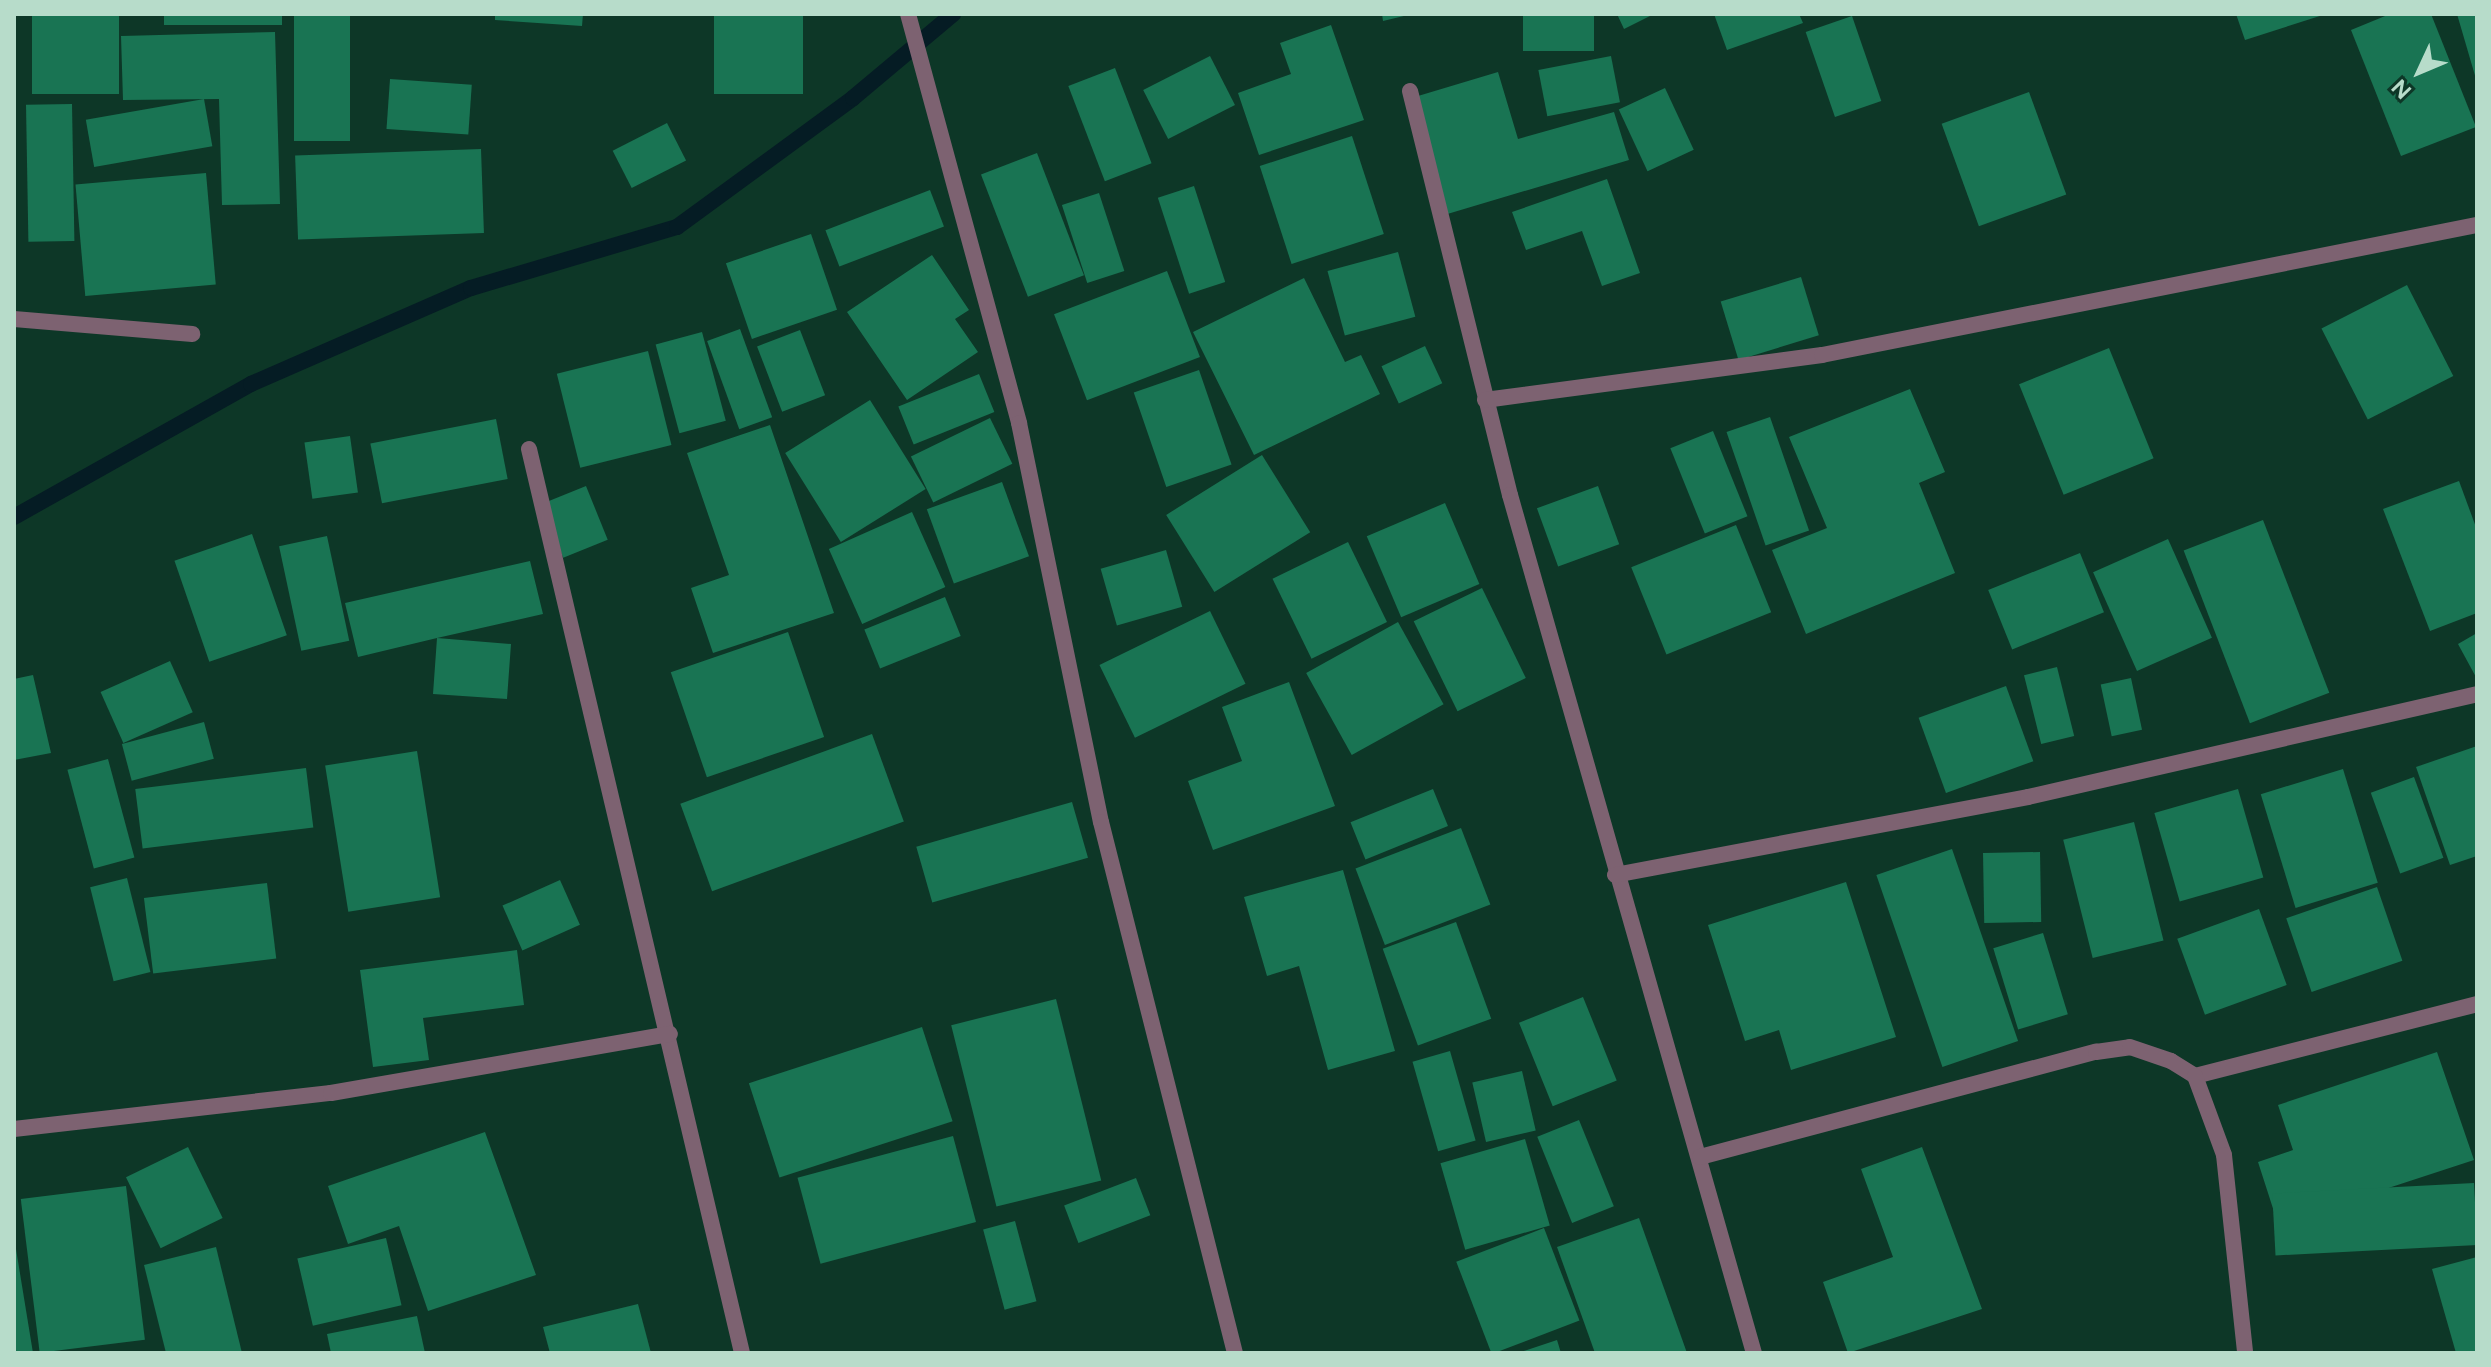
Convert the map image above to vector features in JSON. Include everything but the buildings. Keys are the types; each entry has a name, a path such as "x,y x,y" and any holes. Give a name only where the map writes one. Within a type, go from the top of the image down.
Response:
{"street":[{"path":"908,14 939,118 1019,423 1101,822 1235,1353"},
{"path":"1410,91 1485,400 1615,875 1700,1157 1754,1353"},
{"path":"1485,400 1822,355 2477,225"},
{"path":"14,319 192,334"},
{"path":"529,449 670,1034 742,1353"},
{"path":"1615,875 2028,797 2477,694"},
{"path":"2195,1076 2477,1004"},
{"path":"14,1129 331,1093 670,1034"},
{"path":"1700,1157 2096,1052 2130,1047 2171,1061 2195,1076 2224,1155 2245,1353"}],"waterway":[{"path":"14,517 251,384 471,288 677,227 853,98 953,14"}]}
